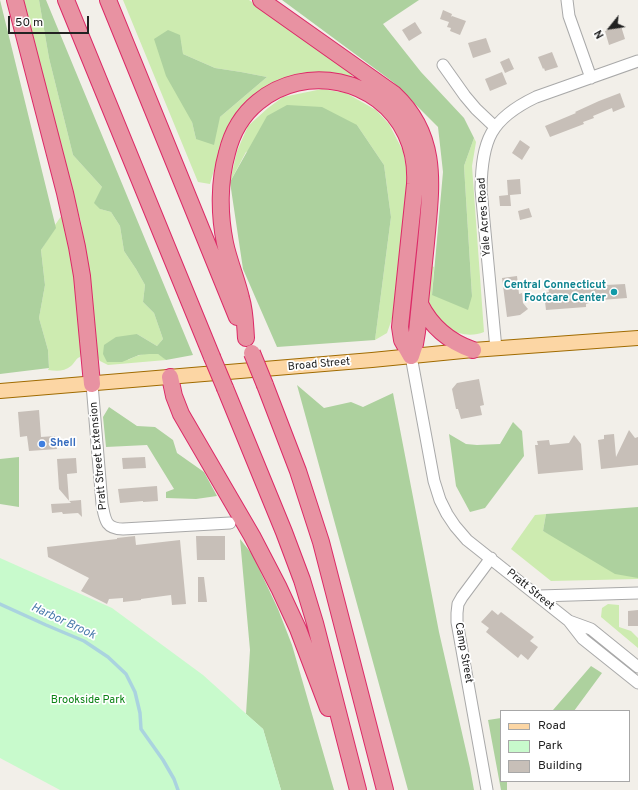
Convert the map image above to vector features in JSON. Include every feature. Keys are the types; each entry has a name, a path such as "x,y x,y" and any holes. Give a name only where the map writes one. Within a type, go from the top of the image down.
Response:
{"highway":[{"path":"15,0 67,201 77,247 82,276 92,384"},
{"path":"66,0 282,526 302,580 315,622 358,790"},
{"path":"108,0 265,385 298,471 319,536 385,790"},
{"path":"261,0 394,94 405,106 423,136 427,147 430,164 431,183 420,304 416,338 411,356"},
{"path":"246,338 243,305 227,251 222,221 222,179 229,144 235,130 246,114 268,95 282,87 298,83 314,80 330,80 356,88 369,94 380,102 391,112 399,123 411,146 415,179 400,327 402,340 411,356"},
{"path":"420,304 428,319 439,330 451,340 473,350"},
{"path":"170,377 176,402 181,414 252,536 279,588 304,643 330,714 344,735"}],"main road":[{"name":"Broad Street","path":"0,391 364,361 473,350 638,338"}],"street":[{"path":"567,0 569,16 591,78"},
{"name":"Yale Acres Road","path":"496,349 481,190 481,170 488,138 495,127 507,114 521,104 536,97 638,62"},
{"path":"442,65 476,109 495,127"},
{"path":"411,356 434,481 440,500 450,520 467,540 491,558"},
{"name":"Pratt Street Extension","path":"92,384 102,504 105,517 109,525 116,529 123,529 230,523"},
{"name":"Pratt Street","path":"491,558 569,621 583,639 638,683"},
{"name":"Camp Street","path":"487,790 456,613 458,604 462,597 491,558"},
{"path":"539,596 638,593"},
{"name":"Pratt Street","path":"569,621 591,628 638,667"},
{"path":"613,663 621,653"}],"green space":[{"path":"0,0 56,228 41,250 45,285 39,318 48,350 49,368 0,374"},
{"path":"21,0 39,0 49,58 73,155 102,187 100,209 111,212 120,226 124,251 145,285 143,302 154,313 163,339 157,346 137,334 128,360 154,353 159,354 166,360 108,365 100,361 97,356 93,310 81,222"},
{"path":"39,0 46,0 193,355 166,360 158,354 149,354 139,355 122,362 107,362 103,354 104,345 116,337 137,334 157,346 163,339 154,313 143,302 145,285 124,251 120,226 111,212 100,209 94,203 102,187 73,155 49,58"},
{"path":"123,0 249,0 353,72 351,81 297,78 224,135 210,184 198,182","holes":["180,35 183,54 215,68 267,77 196,139 192,122"]},
{"path":"282,0 419,0 383,24 421,72 464,118 474,138 464,166 472,296 468,310 432,295 443,172 438,127 393,82"},
{"path":"168,30 180,35 183,54 215,68 267,77 220,117 214,145 196,139 192,122 166,76 154,39"},
{"path":"322,89 346,93 376,110 389,124 403,151 407,172 407,206 394,313 387,333 375,340 391,217 384,165 357,125 246,152 230,182 237,151 248,126 283,97"},
{"path":"287,105 322,107 357,125 384,165 391,217 375,340 277,347 243,269 230,182 267,116"},
{"path":"474,138 476,142 472,166 484,332 470,335 451,330 438,317 436,318 429,305 427,294 430,265 434,267 432,295 472,296 464,166"},
{"path":"64,212 75,277 82,351 80,357 68,368 60,371 54,371 48,370 48,350 39,318 45,285 41,250"},
{"path":"297,385 324,408 351,402 363,407 393,393 439,632 474,790 408,790"},
{"path":"109,407 137,426 155,427 173,440 177,453 204,472 217,496 196,499 166,498 166,492 174,489 147,445 106,447 103,417"},
{"path":"513,422 522,431 524,456 485,508 470,512 456,486 449,434 466,444 500,444"},
{"path":"19,457 19,507 0,504 0,459"},
{"path":"638,507 638,578 615,574 543,531 546,514"},
{"path":"546,514 543,531 638,579 551,581 511,549 535,515"},
{"path":"240,539 252,554 278,609 292,645 334,790 281,790 263,729 246,714 250,650"},
{"name":"Brookside Park","path":"0,558 112,608 203,675 263,729 281,790 60,790 0,758"},
{"path":"608,604 619,605 619,627 631,631 638,638 638,648 601,617 602,608"},
{"path":"591,666 602,673 575,710 553,710"},
{"path":"500,718 500,782 507,782 507,790 501,790 488,720"}],"building":[{"path":"443,10 452,14 451,17 452,16 466,21 460,35 450,31 451,28 447,27 449,22 440,19"},
{"path":"415,22 422,33 409,41 402,30"},
{"path":"621,26 625,39 609,45 605,31"},
{"path":"486,38 491,52 473,58 468,43"},
{"path":"552,52 558,67 545,71 538,57"},
{"path":"509,58 514,69 505,73 500,62"},
{"path":"502,72 507,84 490,91 485,79"},
{"path":"620,93 625,107 613,112 612,108 593,116 594,118 583,122 584,124 550,137 545,126"},
{"path":"520,140 530,147 522,160 512,153"},
{"path":"520,179 521,194 510,195 511,206 500,206 499,196 508,195 507,180"},
{"path":"529,208 532,217 520,220 518,211"},
{"path":"517,276 519,294 522,293 523,303 528,309 520,315 507,317 502,278"},
{"path":"625,284 627,298 588,301 589,303 586,304 586,307 546,310 544,293 549,292 548,288"},
{"path":"479,379 484,405 480,406 482,415 461,419 458,409 456,409 452,389 457,383"},
{"path":"39,410 41,437 55,436 57,449 29,451 27,436 20,437 18,412"},
{"path":"629,430 635,438 638,437 638,465 601,469 598,440 604,439 604,435 614,434 616,457"},
{"path":"574,435 581,444 583,470 538,474 535,445 538,445 537,441 549,440 550,445 569,443"},
{"path":"145,457 146,468 123,469 122,458"},
{"path":"76,458 77,473 67,474 69,501 59,489 57,459"},
{"path":"157,486 158,501 120,503 118,489"},
{"path":"81,500 82,517 78,513 52,513 51,504 71,503 69,501"},
{"path":"135,536 136,545 180,540 186,604 172,605 171,595 123,602 123,598 109,599 107,604 81,591 89,578 48,557 47,547"},
{"path":"196,536 225,536 225,560 197,560"},
{"path":"198,577 204,577 207,602 198,602"},
{"path":"492,610 498,615 501,612 534,637 530,641 538,647 528,660 521,654 518,658 486,632 489,628 481,622"},
{"path":"638,610 638,626 628,626 628,611"}],"waterway":[{"name":"Harbor Brook","path":"0,604 84,641 108,657 126,674 135,692 140,713 141,729 163,760 174,779 178,790"}],"place":[{"name":"Central Connecticut Footcare Center","path":"614,292"},
{"name":"Shell","path":"42,444"}]}
